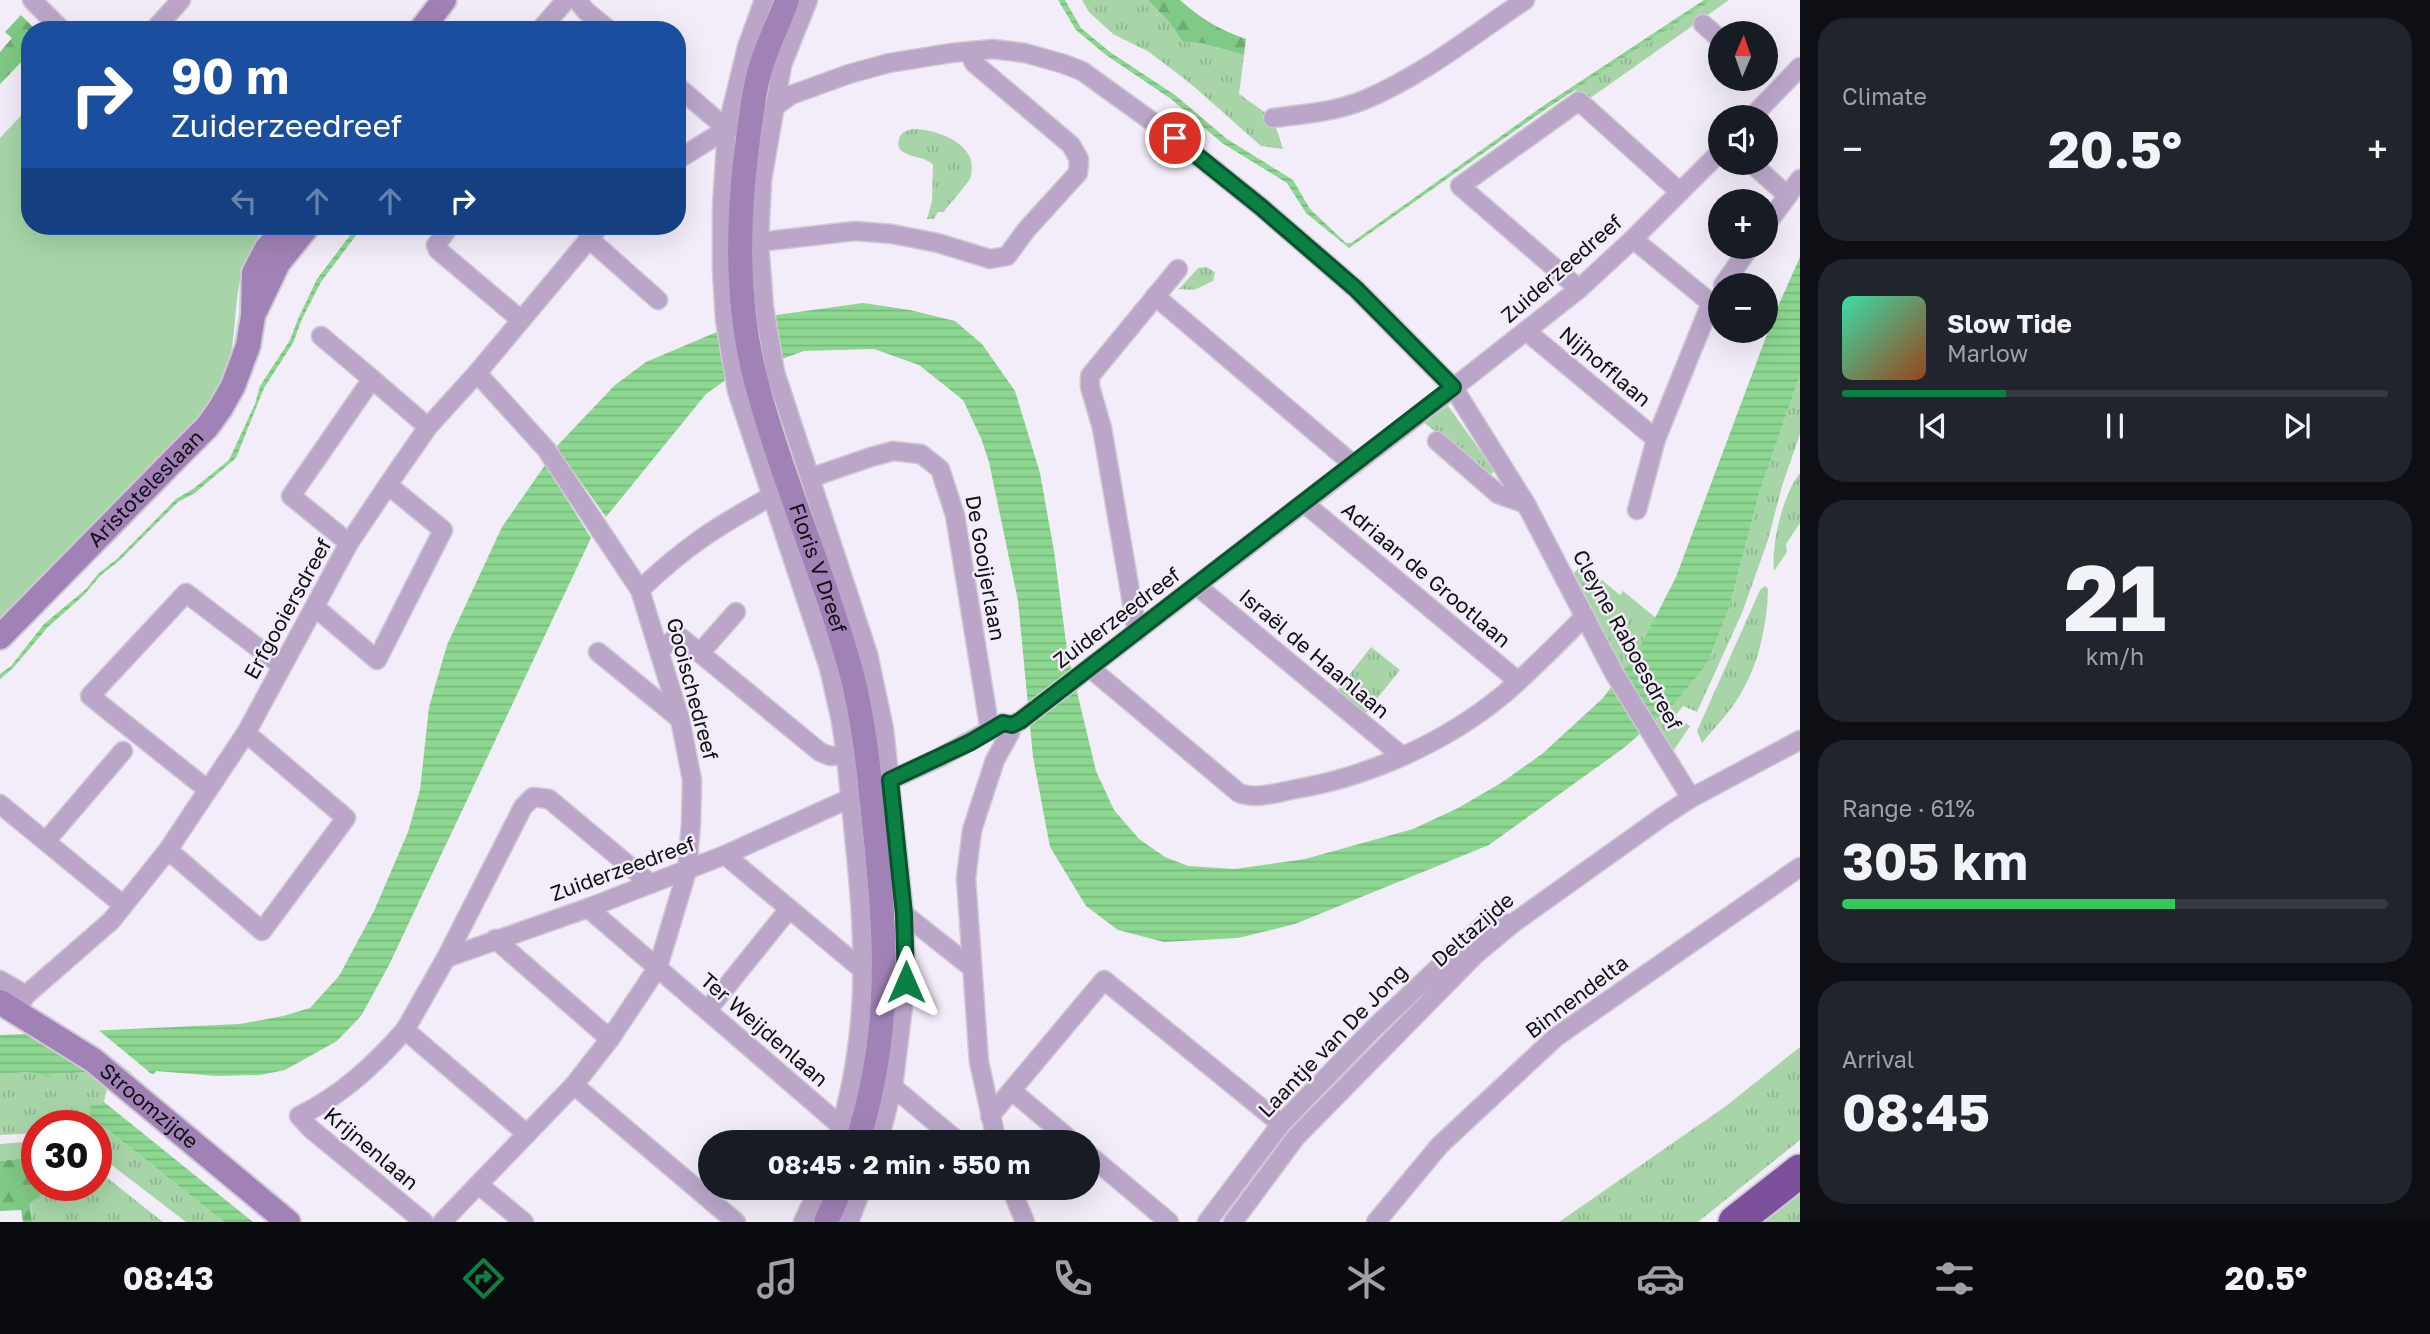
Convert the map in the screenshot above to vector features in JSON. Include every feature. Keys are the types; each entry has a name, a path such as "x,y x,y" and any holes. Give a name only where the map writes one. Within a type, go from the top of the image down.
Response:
{"highway":[{"path":"1735,1222 1800,1171"}],"street":[{"path":"32,0 53,21"},
{"path":"423,21 427,0"},
{"path":"428,21 444,0"},
{"path":"548,21 566,0"},
{"path":"577,0 598,21"},
{"name":"Floris V Dreef","path":"764,0 747,47 739,125 722,220 744,313 772,496 829,668 846,755 870,789 904,914 906,982 893,1087 881,1130"},
{"name":"Floris V Dreef","path":"749,243 739,125 788,0"},
{"name":"Floris V Dreef","path":"744,313 749,243 782,65 808,0"},
{"path":"1273,118 1321,112 1348,105 1400,84 1525,0"},
{"path":"160,21 170,4"},
{"path":"1703,24 1708,28"},
{"name":"Cleyne Raboesdreef","path":"969,52 993,49 1025,53 1082,71 1175,138 1261,207 1356,289 1453,387 1526,503 1614,673 1690,798"},
{"path":"686,154 774,108 791,95 849,74 889,63 969,52 974,63 1071,145 1079,159 1078,173 1027,229 1007,256 990,259 927,241 892,234 855,231 749,243"},
{"path":"1778,80 1800,67"},
{"path":"686,92 739,125"},
{"path":"1578,289 1460,187 1579,101 1680,192"},
{"name":"Zuiderzeedreef","path":"446,958 687,871 870,789 1003,723 1016,723 1354,465 1578,289 1708,164"},
{"path":"1764,175 1787,195"},
{"path":"1778,208 1800,179"},
{"name":"Aristoteleslaan","path":"0,637 207,427 233,386 248,346 253,316 254,273 267,248 279,235"},
{"path":"443,235 436,245 438,250 521,320"},
{"name":"Erfgooiersdreef","path":"14,1003 111,921 168,850 246,733 349,543 388,485 429,427 592,235"},
{"path":"597,235 658,300"},
{"path":"1633,239 1708,291"},
{"path":"1137,632 1102,428 1090,387 1090,376 1178,269"},
{"path":"1155,296 1354,465"},
{"path":"1637,510 1656,439 1708,315"},
{"name":"Nijhofflaan","path":"1525,331 1656,439"},
{"path":"321,336 429,427"},
{"name":"Gooischedreef","path":"442,1222 573,1086 610,1040 657,967 687,871 692,780 680,719 640,590 546,449 477,373"},
{"path":"349,543 292,496 372,379"},
{"name":"Floris V Dreef","path":"756,381 810,478 868,654 884,729 870,789 863,920 864,971 858,1052 846,1130"},
{"name":"Floris V Dreef","path":"756,381 850,668 863,718 884,927 885,978 877,1063 848,1130"},
{"path":"1437,442 1498,494 1526,503"},
{"name":"De Gooijerlaan","path":"810,478 881,454 904,451 928,457 940,469 955,515 990,731"},
{"path":"315,607 377,660 443,530 388,485"},
{"path":"640,590 698,539 772,496"},
{"name":"Adriaan de Grootlaan","path":"1304,503 1518,681"},
{"name":"Israël de Haanlaan","path":"1197,586 1402,756"},
{"path":"208,790 90,696 186,593 282,666"},
{"path":"700,653 736,612"},
{"path":"1084,672 1236,791 1245,796 1254,796 1305,787 1402,756 1463,724 1518,681 1585,616"},
{"path":"660,649 678,636 820,752 830,756 846,755"},
{"path":"598,652 680,719"},
{"path":"994,1130 979,1062 966,894 969,846 995,760 1016,723"},
{"path":"168,850 262,930 345,818 246,733"},
{"name":"Deltazijde","path":"1233,1222 1296,1137 1476,954 1512,923 1690,798 1800,740"},
{"path":"46,841 123,751"},
{"name":"Krijnenlaan","path":"424,1222 311,1129 299,1116 346,1088 378,1061 405,1030 446,958 523,807 533,797 542,796 549,799 651,884"},
{"path":"0,804 123,905"},
{"path":"725,855 864,971"},
{"name":"Binnendelta","path":"1376,1222 1440,1145 1556,1037 1800,867"},
{"name":"Ter Weijdenlaan","path":"588,908 837,1130"},
{"path":"714,1002 789,909"},
{"path":"904,914 971,967"},
{"name":"Laantje van De Jong","path":"1206,1222 1281,1124 1374,1028 1489,920 1512,923"},
{"path":"495,939 610,1040"},
{"path":"0,980 14,1003"},
{"path":"990,1116 1104,980 1281,1124"},
{"name":"Stroomzijde","path":"14,1003 41,1027 93,1060 288,1222"},
{"path":"405,1030 527,1134"},
{"path":"573,1086 736,1222"},
{"path":"893,1087 944,1130"},
{"path":"1012,1091 1058,1130"},
{"path":"1100,1164 1169,1222"},
{"path":"479,1185 524,1222"},
{"path":"803,1222 813,1200"},
{"path":"826,1222 836,1200"},
{"path":"849,1222 857,1200"},
{"path":"1016,1200 1026,1222"}],"green space":[{"path":"1082,0 1148,0 1183,42 1201,43 1244,55 1239,94 1273,118 1283,149 1261,146 1191,84 1149,52 1113,34 1089,12"},
{"path":"1148,0 1180,0 1211,23 1246,39 1244,55 1201,43 1183,42"},
{"path":"1712,0 1729,0 1586,101 1575,90"},
{"path":"21,15 27,21 21,21 21,62 0,84 0,52 12,38 5,32"},
{"path":"21,116 21,235 258,235 261,238 251,252 239,284 227,368 208,404 194,424 0,622 0,138"},
{"path":"913,129 933,132 954,140 969,155 972,165 967,183 944,212 938,212 934,219 927,219 932,201 933,165 905,153 898,145 901,135"},
{"path":"1206,267 1215,272 1213,281 1194,290 1179,289 1198,268"},
{"path":"1800,375 1800,434 1782,486 1768,540 1742,613 1697,712 1683,706 1675,716 1690,726 1672,753 1653,723 1674,704 1707,664 1729,609 1759,494"},
{"path":"1448,406 1495,471 1491,474 1423,422"},
{"path":"1800,473 1800,523 1786,544 1787,552 1774,571 1774,547 1779,520 1788,493"},
{"path":"1582,564 1620,595 1623,591 1656,618 1624,671 1574,573"},
{"path":"1765,586 1768,589 1761,644 1747,683 1702,743 1697,731 1760,590"},
{"path":"1371,647 1400,670 1364,715 1335,693"},
{"path":"1800,1047 1800,1140 1698,1222 1559,1222 1726,1106"},
{"path":"30,1072 46,1076 92,1072 108,1084 104,1102 91,1110 21,1110 21,1134 0,1135 0,1074"},
{"path":"112,1133 224,1222 186,1222 112,1165"},
{"path":"21,1142 21,1159 0,1161 0,1144"},
{"path":"21,1159 21,1201 33,1201 30,1203 32,1222 23,1222 21,1210 0,1211 0,1161"},
{"path":"112,1182 163,1222 32,1222 29,1203 112,1201"},
{"path":"1800,1188 1800,1222 1757,1222"}],"shaded area":[{"path":"1058,0 1065,0 1081,28 1110,52 1175,95 1227,139 1293,180 1310,209 1346,243 1351,243 1543,106 1704,0 1712,0 1546,109 1349,248 1306,213 1287,183 1222,143 1171,99 1106,55 1076,30"},
{"path":"350,235 356,235 321,282 293,343 264,388 236,458 195,493 178,502 48,627 0,679 0,674 11,666 44,624 86,589 98,574 118,558 176,499 229,460 255,404 260,386 290,340 317,279"},
{"path":"1800,257 1800,375 1759,494 1729,609 1707,664 1674,704 1625,747 1489,845 1295,924 1238,938 1164,942 1118,930 1086,906 1050,847 1033,757 1018,601 989,462 963,400 919,365 874,349 804,351 727,379 706,394 606,517 556,447 615,385 646,362 719,331 776,315 863,303 910,310 955,321 982,344 1015,391 1040,473 1067,650 1096,771 1114,810 1139,839 1165,857 1188,866 1235,869 1305,859 1413,829 1458,808 1501,783 1542,754 1603,698 1638,651 1676,577 1764,343 1778,343 1778,306"},
{"path":"545,465 591,538 389,965 361,1016 337,1041 285,1070 260,1075 217,1076 156,1071 154,1074 50,1074 51,1078 30,1072 0,1074 0,1035 240,1024 310,1008 339,976 374,911 408,832 420,790 429,707 447,645 502,527"},
{"path":"104,1102 253,1222 224,1222 112,1133 112,1110 90,1110 92,1104 95,1106"}],"pier":[{"path":"96,1028 155,1078 136,1077 69,1029"}],"route":[{"path":"906,982 904,914 890,780 971,742 1003,723 1012,725 1020,721 1453,387 1356,289 1261,207 1175,138"}]}
